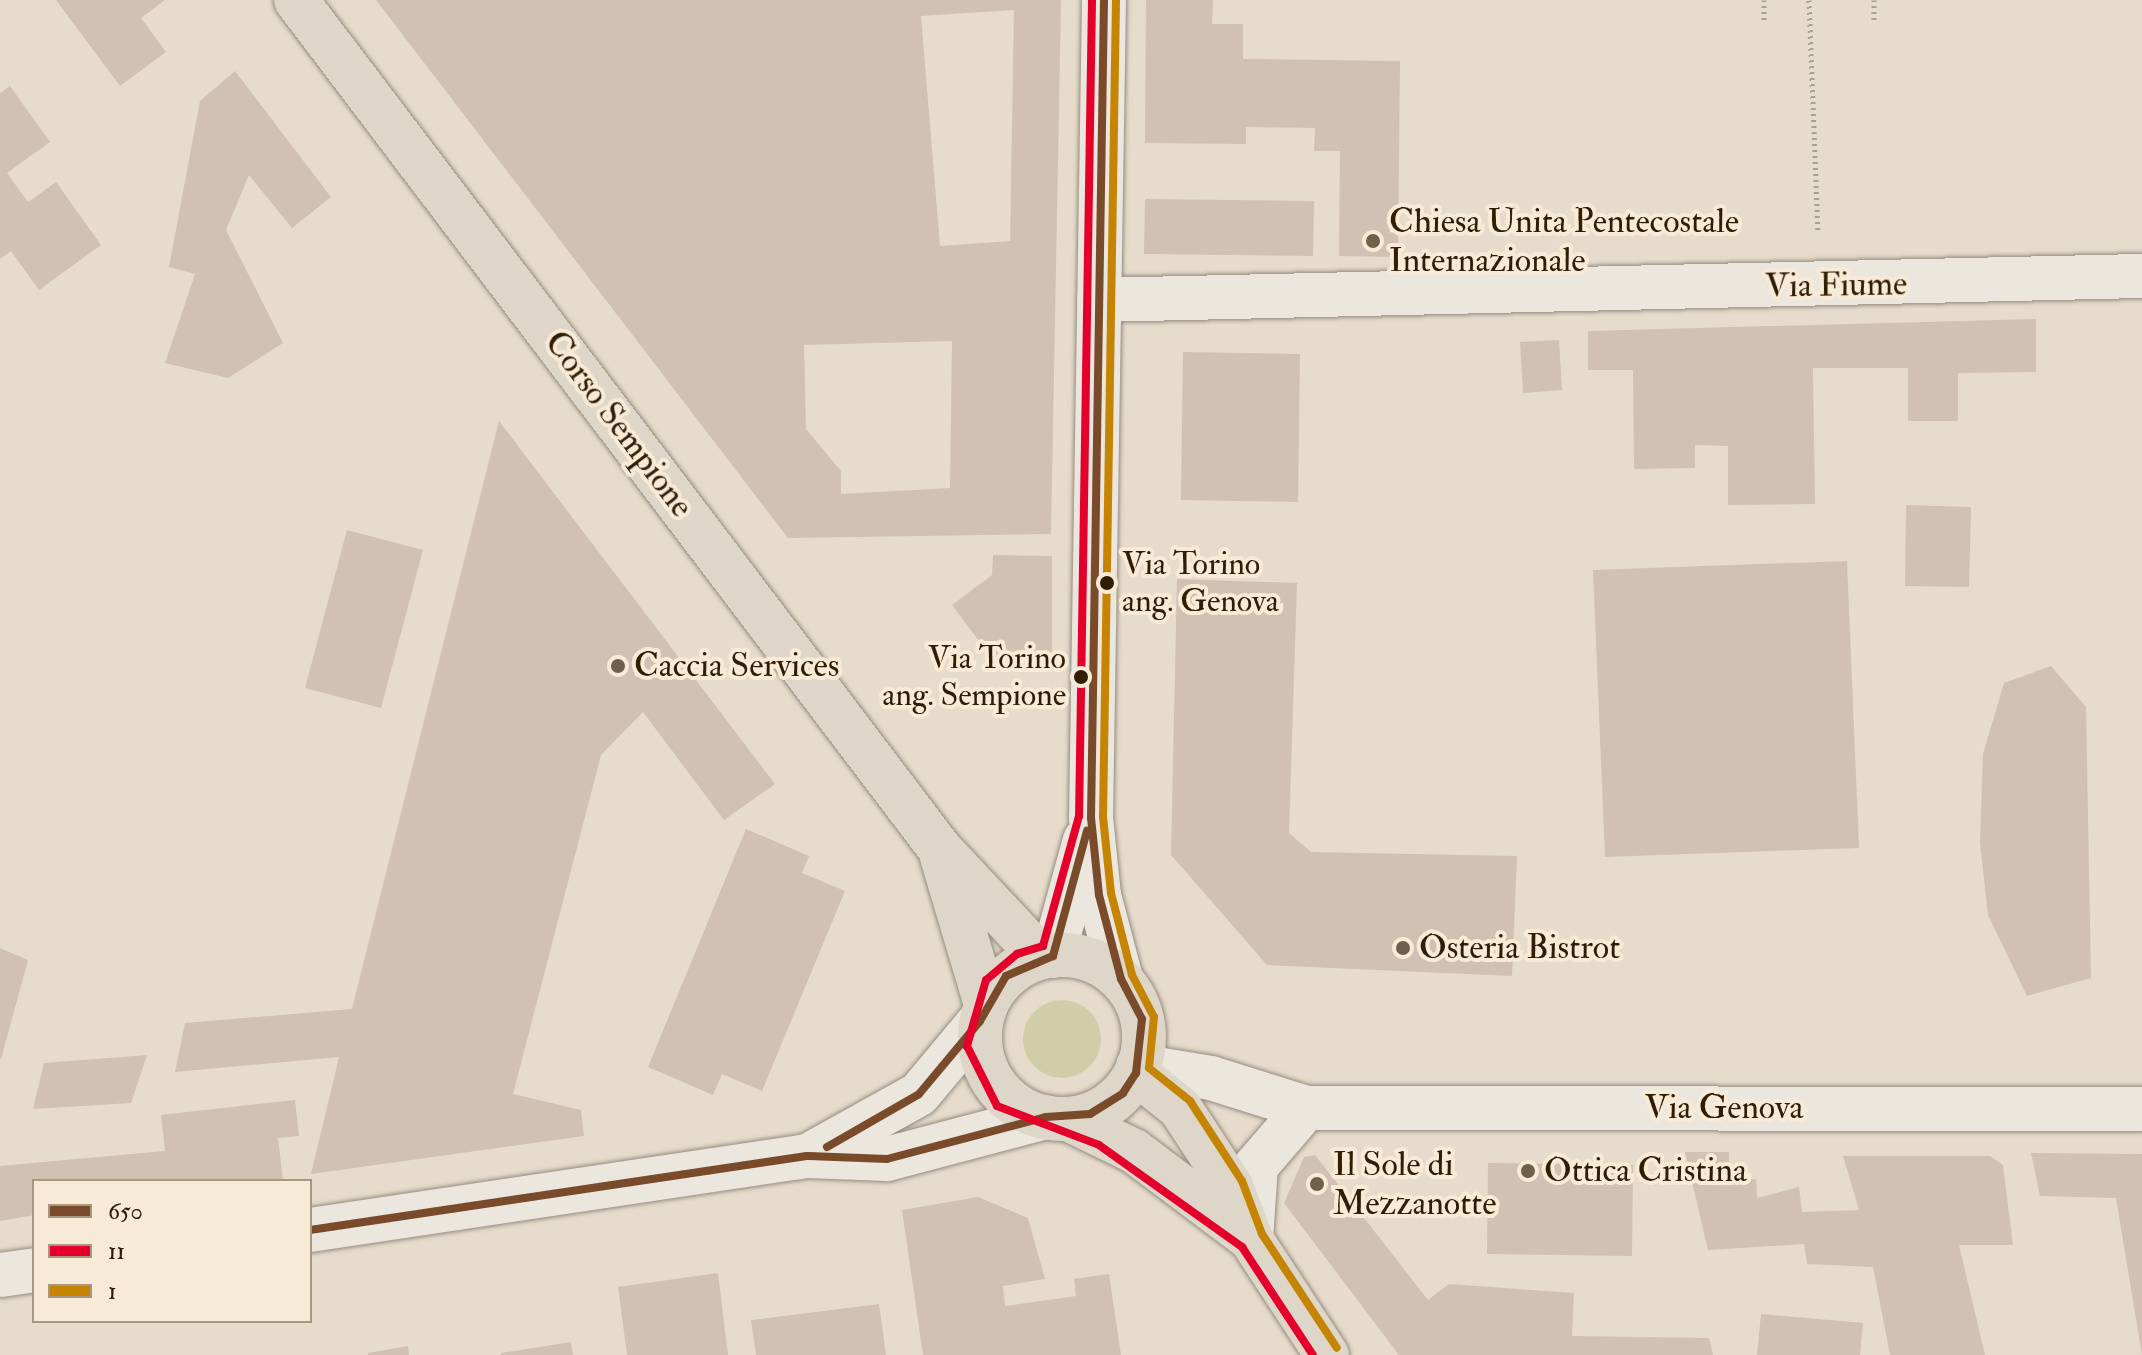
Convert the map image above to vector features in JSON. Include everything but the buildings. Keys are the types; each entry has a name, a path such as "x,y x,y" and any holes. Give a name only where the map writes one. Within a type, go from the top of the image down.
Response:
{"main road":[{"name":"Corso Sempione","path":"296,0 940,849 1047,956"},
{"name":"Corso Sempione","path":"940,849 983,1013 991,1079 1022,1108 1057,1118 1134,1151 1251,1239"},
{"path":"983,1013 1006,976 1047,956 1082,957 1121,979 1142,1019 1137,1069 1106,1106 1057,1118"},
{"name":"Corso Sempione","path":"1137,1069 1180,1108 1231,1186 1251,1239 1327,1355"}],"street":[{"path":"1104,0 1091,818 1099,895 1121,979"},
{"name":"Via Fiume","path":"1099,300 2142,276"},
{"path":"1047,956 1091,818"},
{"path":"807,1156 919,1094 983,1013"},
{"name":"Via Genova","path":"1137,1069 1182,1071 1306,1108 2142,1109"},
{"path":"1251,1239 1256,1166 1306,1108"},
{"path":"312,1230 807,1156 887,1159 1057,1118"},
{"path":"0,1275 32,1270"}],"path":[{"path":"1764,0 1764,22"},
{"path":"1809,0 1818,250"},
{"path":"1874,0 1874,20"}],"shaded area":[{"path":"1062,1000 1077,1003 1090,1011 1098,1024 1101,1039 1098,1054 1090,1067 1077,1075 1062,1078 1047,1075 1034,1067 1026,1054 1023,1039 1026,1024 1034,1011 1047,1003"}],"transit line":[{"name":"11","path":"1092,0 1079,816 1043,946 1017,954 986,980 967,1046 997,1106 1099,1145 1242,1247 1313,1355"},
{"name":"650","path":"312,1230 807,1156 887,1159 1046,1117 1090,1114 1123,1093 1136,1073 1142,1019 1121,979 1099,895 1091,818 1104,0"},
{"name":"1","path":"1116,0 1103,817 1111,893 1132,975 1154,1017 1149,1068 1190,1101 1242,1181 1262,1234 1337,1348"},
{"name":"650","path":"827,1147 919,1094 980,1021 1006,976 1053,956 1087,831"}],"place":[{"name":"Chiesa Unita Pentecostale Internazionale","path":"1373,241"},
{"name":"Via Torino ang. Genova","path":"1107,583"},
{"name":"Caccia Services","path":"618,666"},
{"name":"Via Torino ang. Sempione","path":"1081,677"},
{"name":"Osteria Bistrot","path":"1403,948"},
{"name":"Ottica Cristina","path":"1528,1171"},
{"name":"Il Sole di Mezzanotte","path":"1317,1184"}]}
